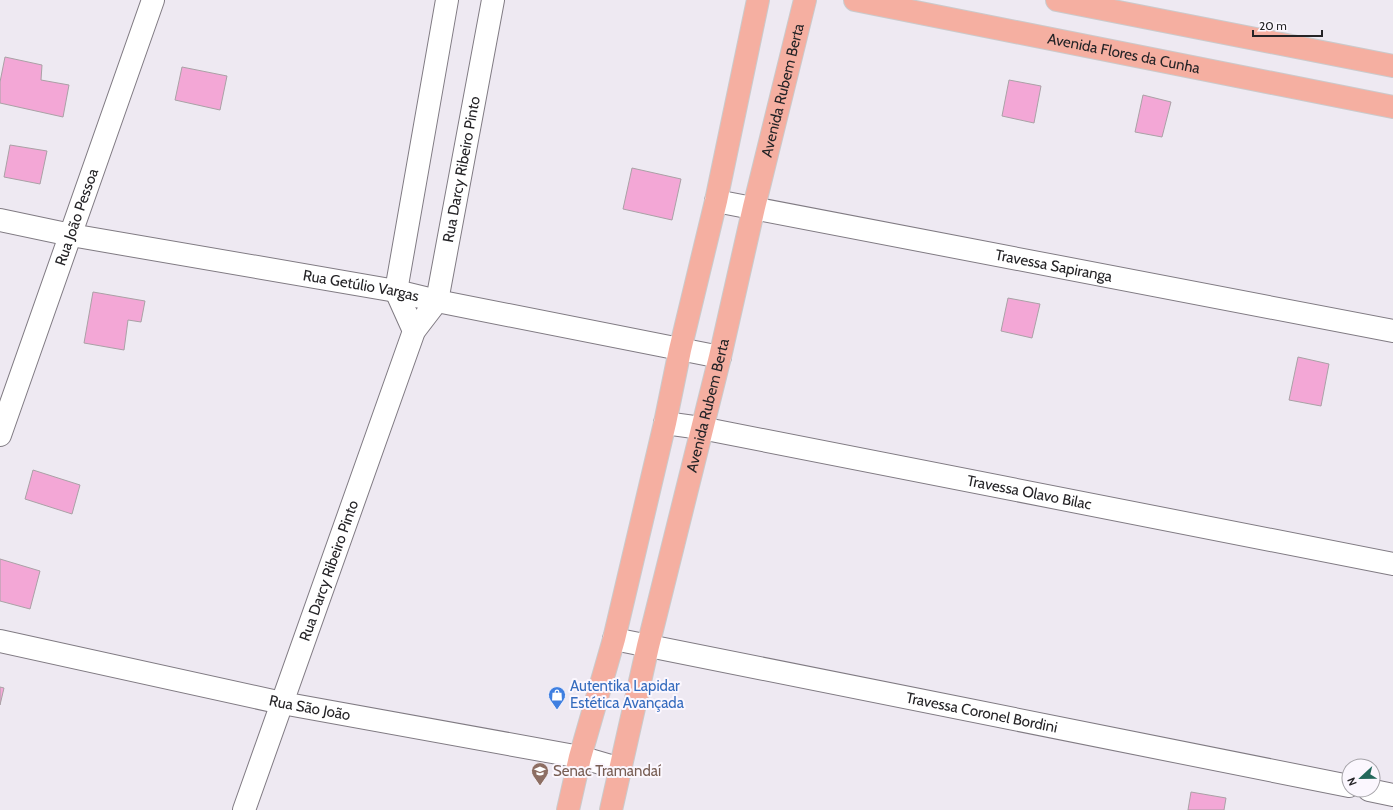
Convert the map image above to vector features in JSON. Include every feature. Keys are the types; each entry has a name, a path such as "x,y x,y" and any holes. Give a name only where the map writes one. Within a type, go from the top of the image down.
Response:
{"main road":[{"path":"568,810 580,757 614,639 665,423 680,350 716,201 758,0"},
{"name":"Avenida Rubem Berta","path":"611,810 648,646 701,428 720,357 754,207 805,0"},
{"name":"Avenida Flores da Cunha","path":"855,0 1393,107"},
{"path":"1057,0 1393,66"}],"street":[{"name":"Rua João Pessoa","path":"0,435 153,0"},
{"path":"414,332 396,291 447,0"},
{"name":"Rua Darcy Ribeiro Pinto","path":"244,810 414,332 437,301 493,0"},
{"name":"Travessa Sapiranga","path":"716,201 754,207 1393,331"},
{"name":"Rua Getúlio Vargas","path":"0,220 71,235 396,291 437,301 720,357"},
{"name":"Travessa Olavo Bilac","path":"665,423 701,428 1393,564"},
{"name":"Travessa Coronel Bordini","path":"614,639 1341,784"},
{"name":"Rua São João","path":"0,641 282,702 580,757 621,768"},
{"path":"1381,792 1393,795"}],"building":[{"path":"5,57 42,65 41,80 69,85 63,117 0,103 0,82"},
{"path":"182,67 227,76 220,110 175,100"},
{"path":"1009,80 1041,86 1034,123 1002,116"},
{"path":"1143,95 1171,102 1162,137 1135,132"},
{"path":"10,145 47,151 40,184 4,177"},
{"path":"632,168 681,179 672,220 623,209"},
{"path":"93,292 145,301 141,322 128,320 124,350 84,343"},
{"path":"1008,298 1040,304 1032,338 1001,331"},
{"path":"1298,357 1329,364 1321,406 1289,400"},
{"path":"33,470 80,485 72,514 25,499"},
{"path":"0,559 40,571 30,609 0,601"},
{"path":"0,687 4,688 0,705"},
{"path":"1191,792 1226,798 1224,810 1188,810"}],"place":[{"name":"Autentika Lapidar Estética Avançada","path":"557,710"},
{"name":"Senac Tramandaí","path":"540,786"}]}
